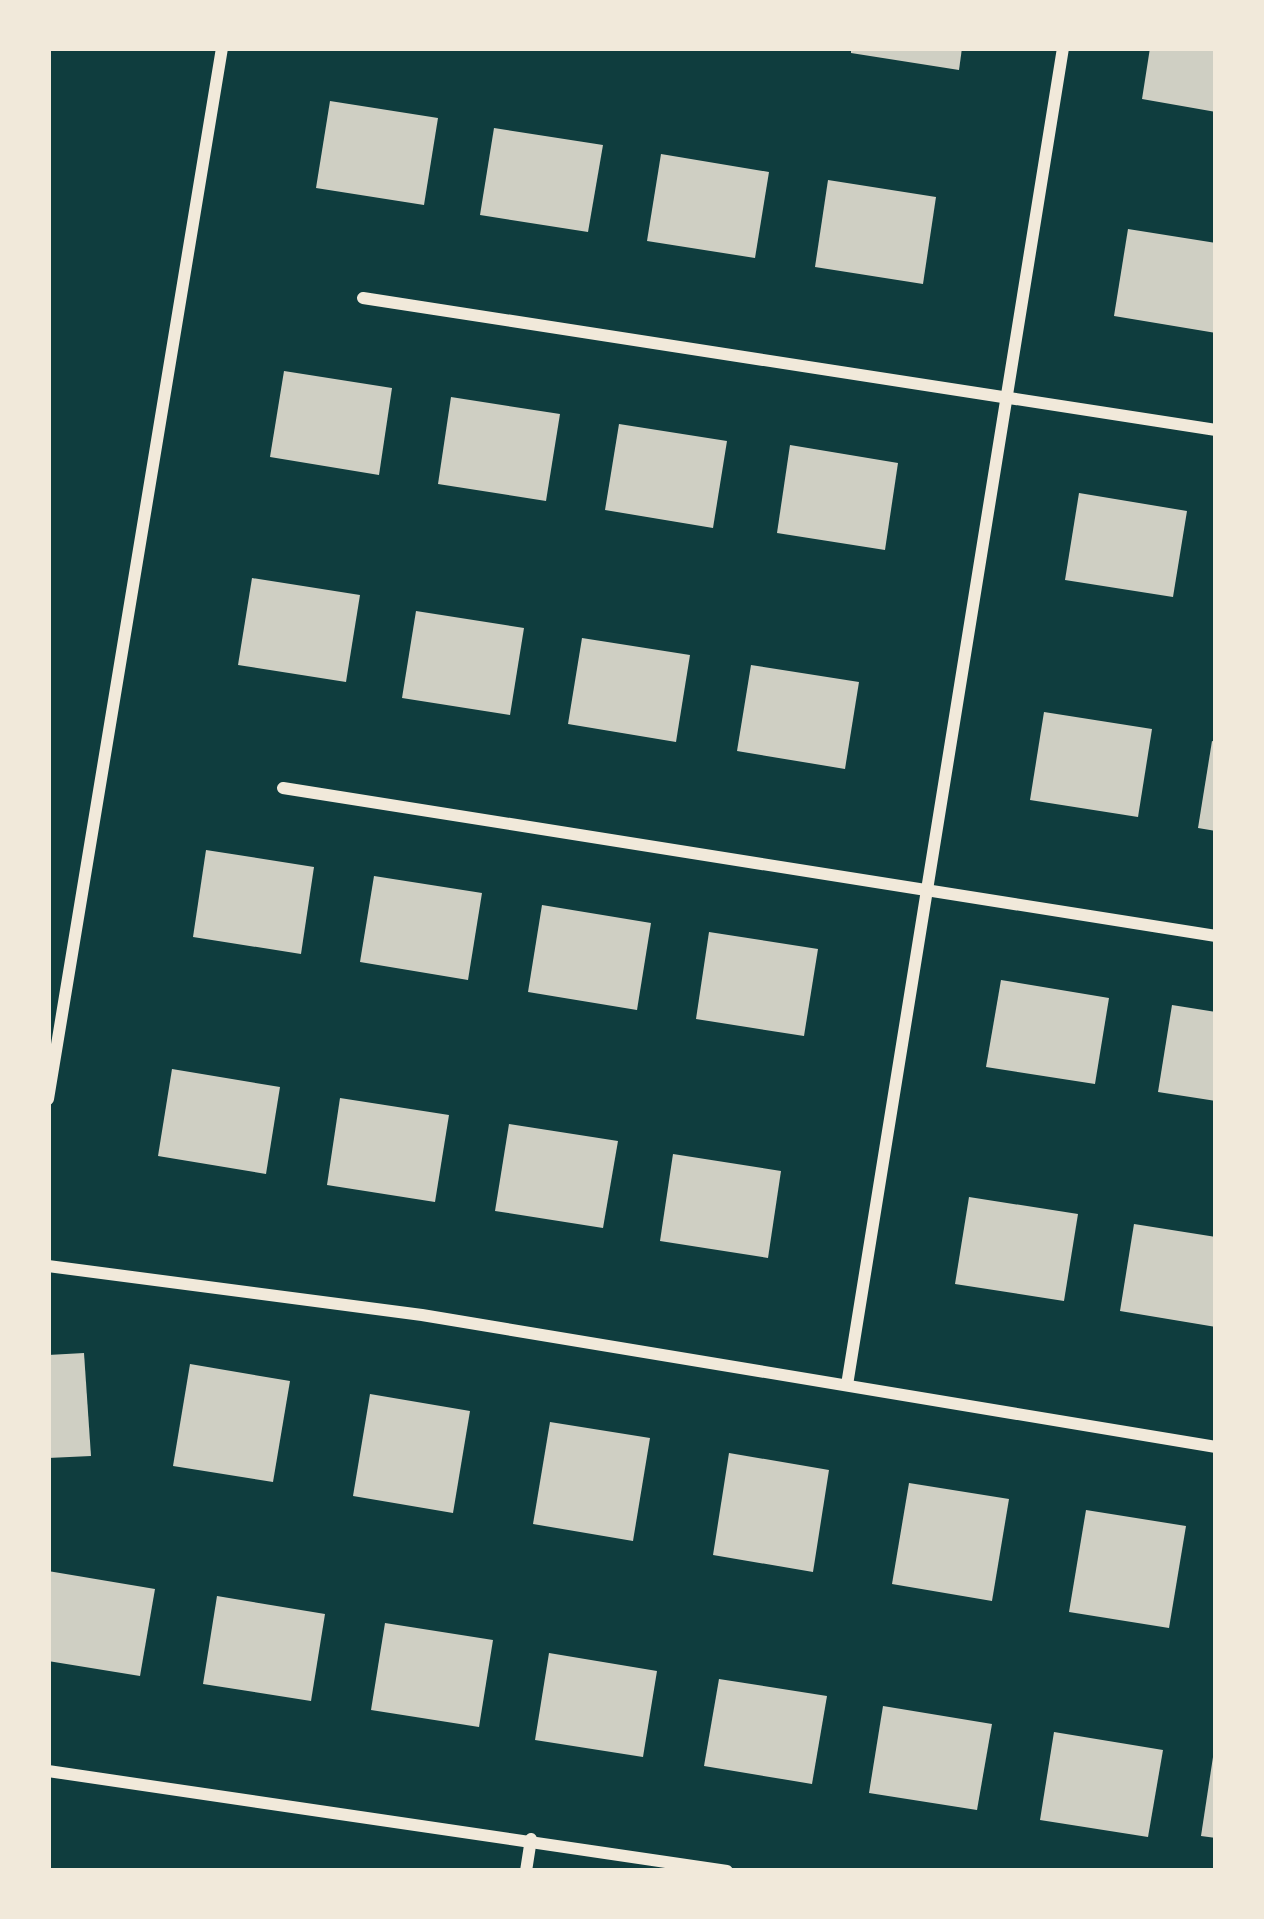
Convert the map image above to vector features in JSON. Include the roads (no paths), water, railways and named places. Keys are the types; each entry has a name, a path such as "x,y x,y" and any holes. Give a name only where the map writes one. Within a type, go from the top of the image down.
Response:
{"street":[{"path":"48,1099 222,48"},
{"path":"847,1385 923,891 1063,48"},
{"path":"363,298 1216,430"},
{"path":"284,788 1216,936"},
{"path":"48,1266 422,1315 1216,1447"},
{"path":"48,1771 727,1871"},
{"path":"526,1871 531,1839"}]}
